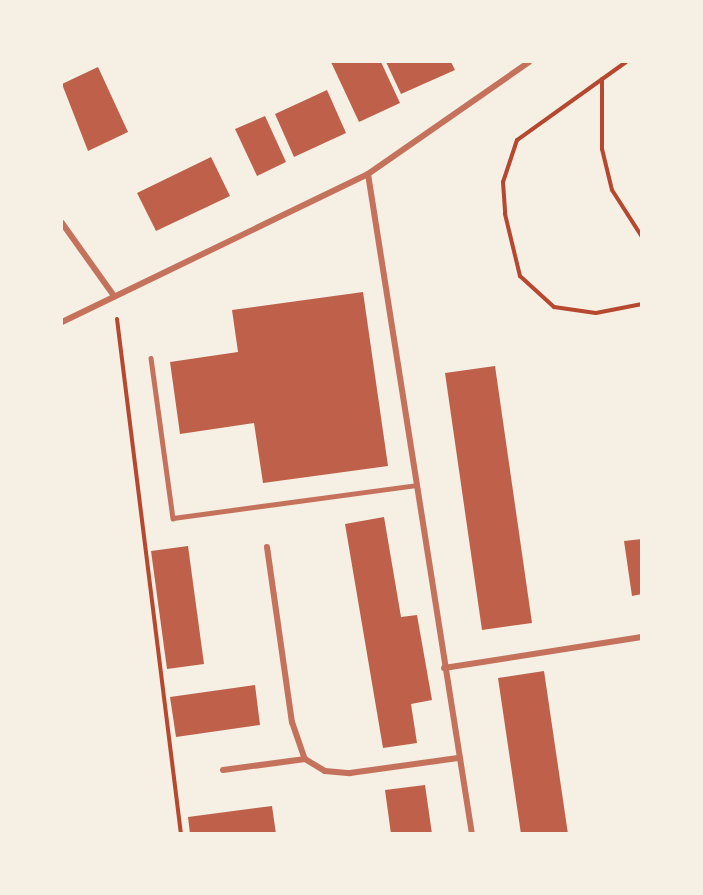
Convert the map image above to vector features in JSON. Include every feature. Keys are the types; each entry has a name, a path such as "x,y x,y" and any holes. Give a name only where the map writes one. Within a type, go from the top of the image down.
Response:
{"street":[{"path":"62,322 368,174 529,62"},
{"path":"368,174 458,758 472,834"},
{"path":"62,223 114,296"},
{"path":"267,547 292,722 305,759"},
{"path":"444,668 642,637"},
{"path":"223,770 305,759 325,771 350,773 458,758"}],"lane":[{"path":"151,358 173,518 416,484"}],"path":[{"path":"626,62 517,140 503,182 505,214 520,276 554,307 596,313 642,304"},
{"path":"602,79 602,149 610,180 642,237"},
{"path":"114,296 181,834"}],"building":[{"path":"331,62 381,62 400,103 359,122"},
{"path":"386,62 451,62 455,70 401,94"},
{"path":"98,67 128,132 88,151 62,84"},
{"path":"327,90 346,133 294,157 275,114"},
{"path":"265,116 286,162 257,176 235,129"},
{"path":"211,157 230,196 156,231 137,193"},
{"path":"363,292 388,466 263,483 254,423 180,434 170,362 238,352 232,310"},
{"path":"495,366 532,623 482,630 445,373"},
{"path":"384,517 401,617 417,615 432,700 411,704 417,743 383,748 345,524"},
{"path":"642,539 642,594 632,596 624,541"},
{"path":"188,546 204,664 167,669 151,551"},
{"path":"544,671 568,834 521,834 498,678"},
{"path":"255,685 260,725 176,737 170,697"},
{"path":"425,785 432,834 391,834 385,790"},
{"path":"272,806 276,834 190,834 188,817"}]}
